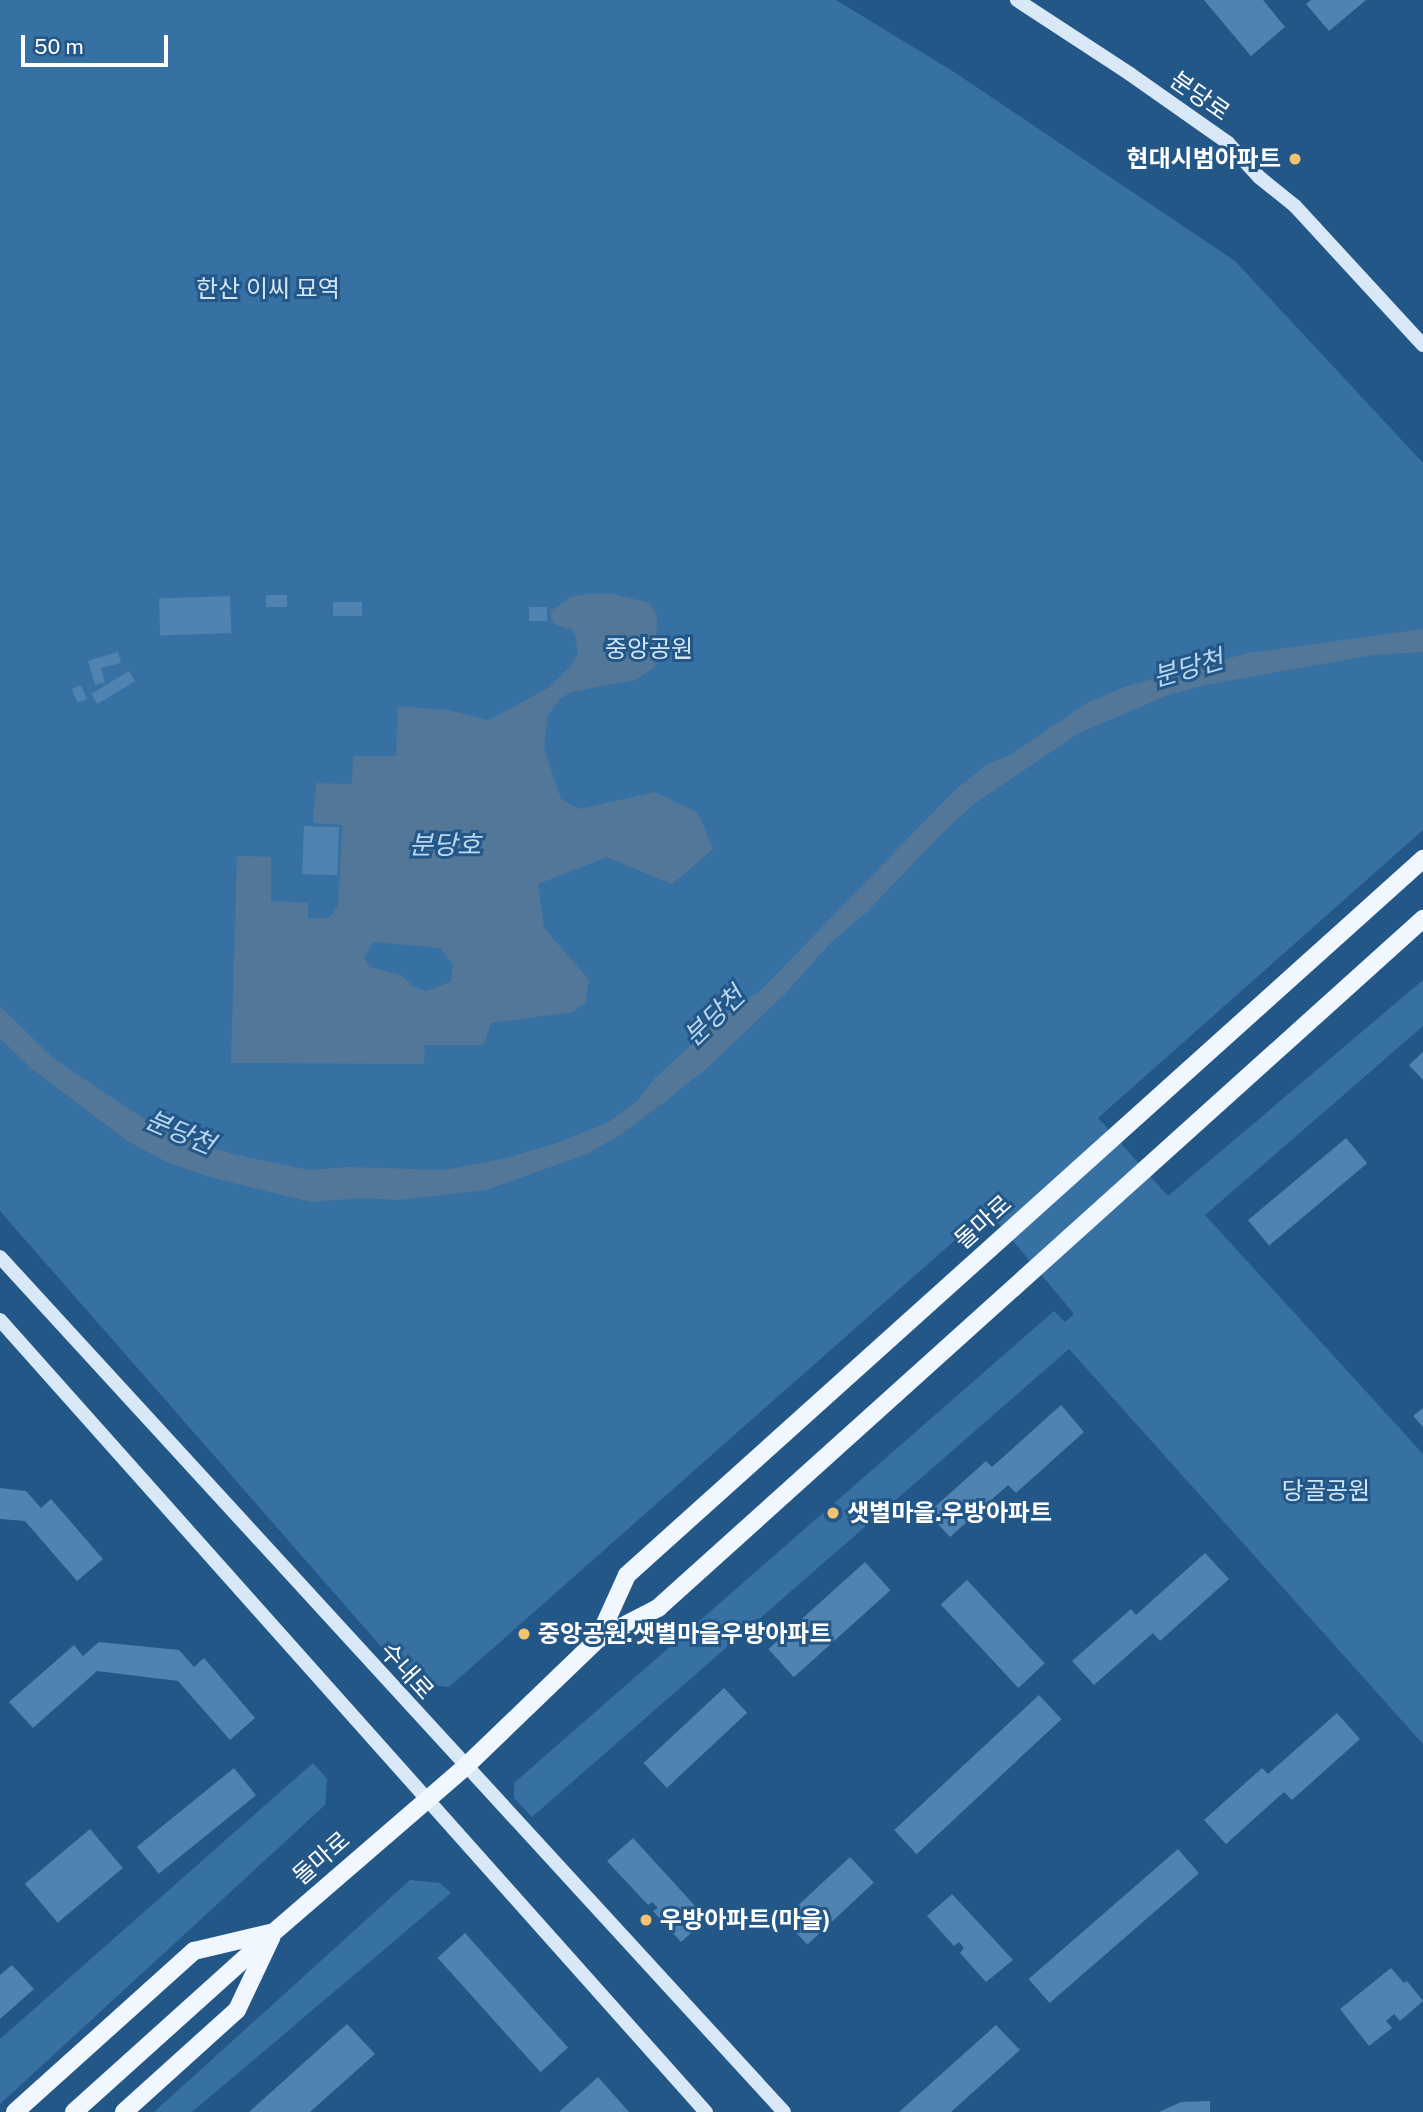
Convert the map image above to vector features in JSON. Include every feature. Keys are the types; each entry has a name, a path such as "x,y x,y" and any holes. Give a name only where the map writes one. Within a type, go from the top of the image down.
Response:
{"main road":[{"name":"분당로","path":"1017,0 1130,74 1228,143 1259,177 1295,206 1423,345"},
{"name":"돌마로","path":"598,1639 627,1575 1423,859"},
{"name":"돌마로","path":"74,2112 274,1932 465,1767 598,1639 658,1608 1423,919"},
{"name":"수내로","path":"0,1257 784,2112"},
{"path":"0,1320 706,2112"},
{"path":"15,2112 194,1951 274,1932"},
{"path":"124,2112 237,2010 274,1932"}],"green space":[{"name":"중앙공원","path":"0,0 836,0 954,72 1235,261 1423,463 1423,830 1098,1118 1168,1196 1423,980 1423,1026 1205,1215 1423,1454 1423,1744 1069,1349 532,1817 514,1798 514,1783 1054,1311 1065,1322 1074,1314 988,1211 449,1687 413,1683 0,1211"},
{"path":"313,1763 327,1779 325,1805 0,2104 0,2039"},
{"path":"410,1880 440,1883 451,1893 192,2112 154,2112"}],"water":[{"name":"분당호","path":"613,594 650,603 657,617 655,667 635,680 571,692 560,699 548,715 544,748 561,799 579,809 655,792 698,813 713,849 672,884 607,857 538,884 544,928 589,980 585,1003 573,1012 491,1023 484,1044 425,1045 424,1064 231,1063 237,856 271,857 271,901 308,903 308,918 329,918 338,906 342,825 313,823 316,783 352,784 353,756 396,756 398,706 447,710 489,720 548,688 570,667 578,654 575,635 571,629 556,625 551,620 551,611 570,597","holes":["374,942 440,948 453,964 451,982 426,991 414,987 401,975 370,967 364,958"]},
{"path":"1423,629 1423,652 1373,655 1210,684 1171,694 1079,733 974,804 941,834 867,912 830,943 786,993 707,1068 667,1100 620,1135 587,1154 486,1190 398,1200 359,1198 311,1202 210,1177 169,1163 129,1142 31,1068 0,1038 0,1006 53,1058 147,1121 206,1146 237,1155 308,1170 349,1167 445,1170 507,1158 560,1142 610,1121 636,1102 654,1079 728,1011 761,990 954,791 986,765 1010,755 1087,703 1124,687 1248,653"}],"building":[{"path":"1204,0 1263,0 1285,27 1251,56"},
{"path":"1311,0 1366,0 1329,31 1306,4"},
{"path":"266,595 287,595 287,607 266,607"},
{"path":"230,596 231,633 160,635 159,598"},
{"path":"333,602 362,602 362,616 333,616"},
{"path":"529,607 547,607 547,621 529,621"},
{"path":"118,652 121,663 101,668 105,682 95,685 88,661"},
{"path":"129,671 135,681 97,704 91,694"},
{"path":"81,685 87,699 78,703 72,689"},
{"path":"304,826 339,827 337,875 302,874"},
{"path":"1423,1052 1423,1080 1409,1065"},
{"path":"1346,1138 1367,1163 1269,1246 1248,1220"},
{"path":"1061,1405 1084,1432 1016,1493 1008,1485 950,1537 928,1513 986,1461 992,1467"},
{"path":"1423,1408 1423,1427 1413,1416"},
{"path":"0,1488 26,1491 41,1508 51,1499 103,1559 77,1581 25,1521 0,1519"},
{"path":"1205,1553 1229,1579 1160,1641 1153,1633 1094,1685 1072,1661 1131,1609 1136,1615"},
{"path":"865,1562 890,1590 794,1677 768,1649"},
{"path":"967,1580 1045,1663 1018,1688 941,1605"},
{"path":"99,1642 179,1650 194,1667 204,1658 255,1718 230,1740 178,1681 97,1671 33,1728 9,1702 74,1645 83,1656"},
{"path":"724,1688 747,1713 667,1788 644,1763"},
{"path":"1039,1695 1062,1719 917,1854 894,1830"},
{"path":"1337,1713 1360,1739 1292,1800 1284,1792 1226,1844 1204,1820 1262,1768 1268,1774"},
{"path":"234,1768 256,1795 159,1874 137,1847"},
{"path":"90,1829 123,1868 58,1923 25,1884"},
{"path":"633,1838 707,1919 681,1942 653,1911 658,1908 652,1902 648,1905 607,1861"},
{"path":"1178,1849 1199,1873 1050,2003 1029,1979"},
{"path":"850,1857 874,1883 807,1945 783,1919"},
{"path":"952,1894 1013,1960 986,1982 960,1953 964,1948 959,1942 954,1946 927,1916"},
{"path":"465,1933 568,2047 541,2072 438,1958"},
{"path":"12,1965 34,1989 0,2019 0,1975"},
{"path":"1391,1968 1404,1983 1407,1981 1423,2001 1400,2021 1394,2014 1386,2021 1392,2028 1369,2046 1340,2009"},
{"path":"347,2024 375,2054 310,2112 249,2112"},
{"path":"996,2025 1020,2050 951,2112 899,2112"},
{"path":"598,2077 629,2112 559,2112"},
{"path":"1210,2101 1210,2112 1159,2112 1181,2102"}],"place":[{"name":"현대시범아파트","path":"1295,159"},
{"name":"샛별마을.우방아파트","path":"833,1513"},
{"name":"중앙공원.샛별마을우방아파트","path":"524,1634"},
{"name":"우방아파트(마을)","path":"646,1920"}],"park label":[{"name":"한산 이씨 묘역","path":"268,289"},
{"name":"당골공원","path":"1326,1491"}],"water label":[{"name":"분당천","path":"1188,668"},
{"name":"분당천","path":"714,1016"},
{"name":"분당천","path":"180,1132"}]}
